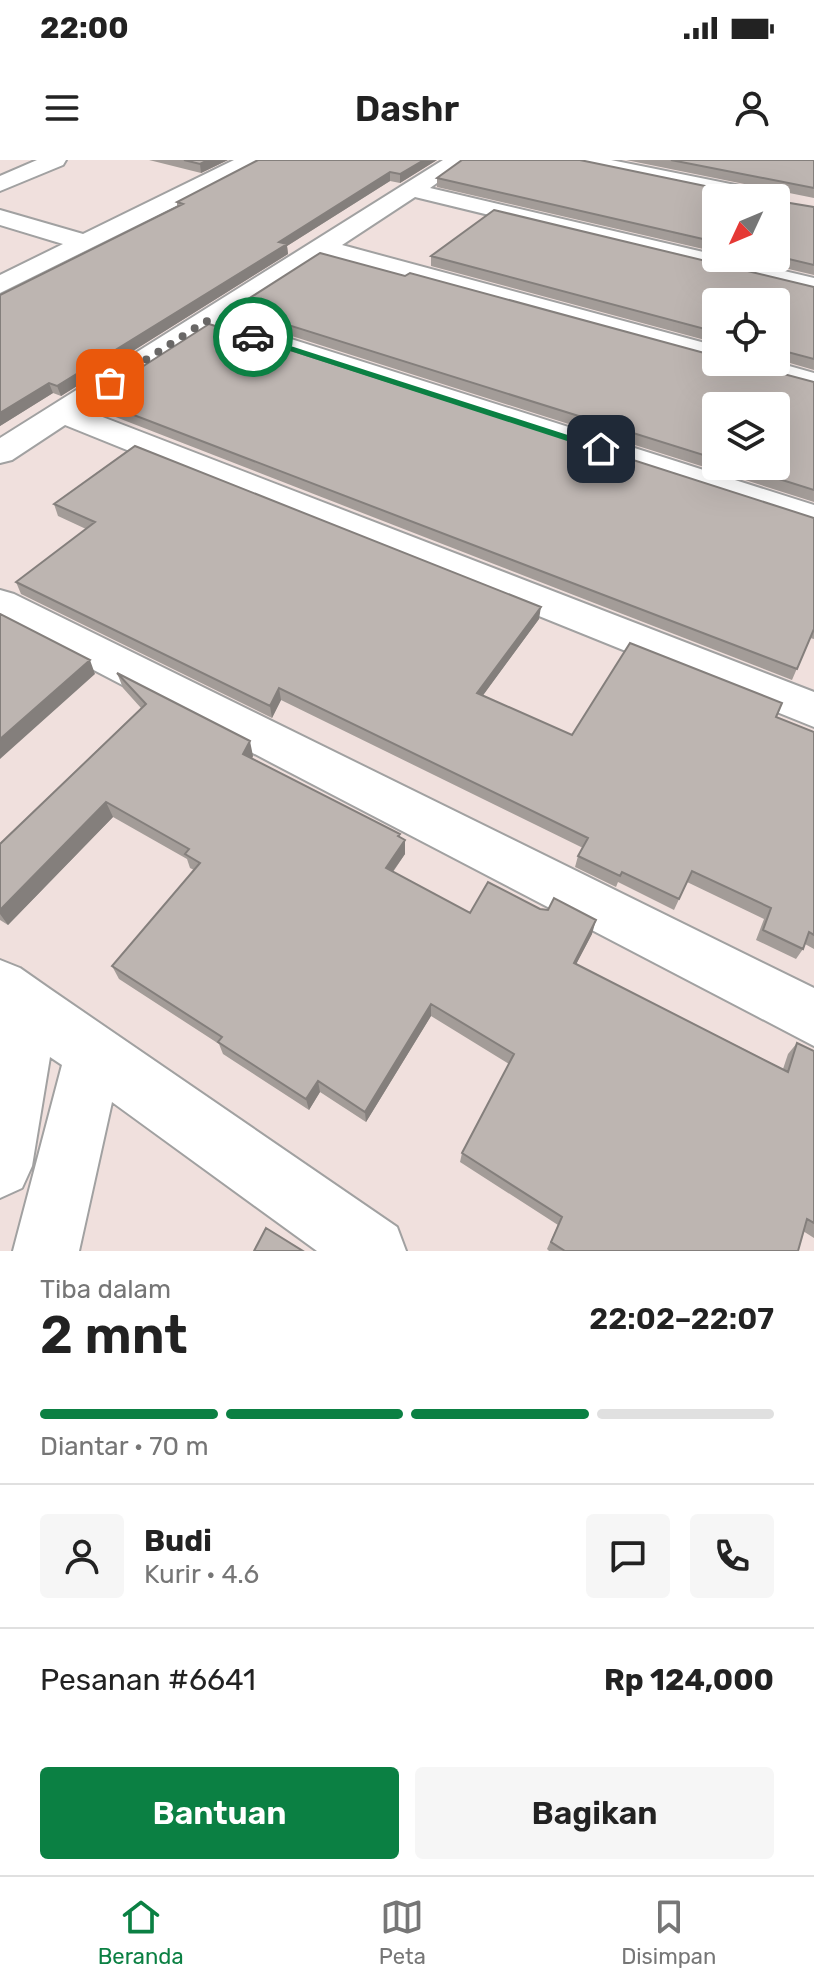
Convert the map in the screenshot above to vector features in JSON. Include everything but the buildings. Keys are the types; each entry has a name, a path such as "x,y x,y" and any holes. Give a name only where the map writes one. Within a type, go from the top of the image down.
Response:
{"street":[{"path":"0,184 55,160"},
{"path":"0,270 76,240 251,160"},
{"path":"0,453 458,160"},
{"path":"580,160 702,185"},
{"path":"412,190 814,286"},
{"path":"0,217 76,240"},
{"path":"0,285 76,240"},
{"path":"322,247 702,351"},
{"path":"206,321 814,517"},
{"path":"790,375 814,382"},
{"path":"62,413 814,710"},
{"path":"0,604 814,1018"},
{"path":"0,1166 15,998 373,1251"},
{"path":"46,1251 94,1053"}],"shaded area":[{"path":"0,160 814,160 814,1251 0,1251"}],"way so far":[{"path":"110,383 206,321 253,337"}],"route":[{"path":"253,337 601,449"}]}
